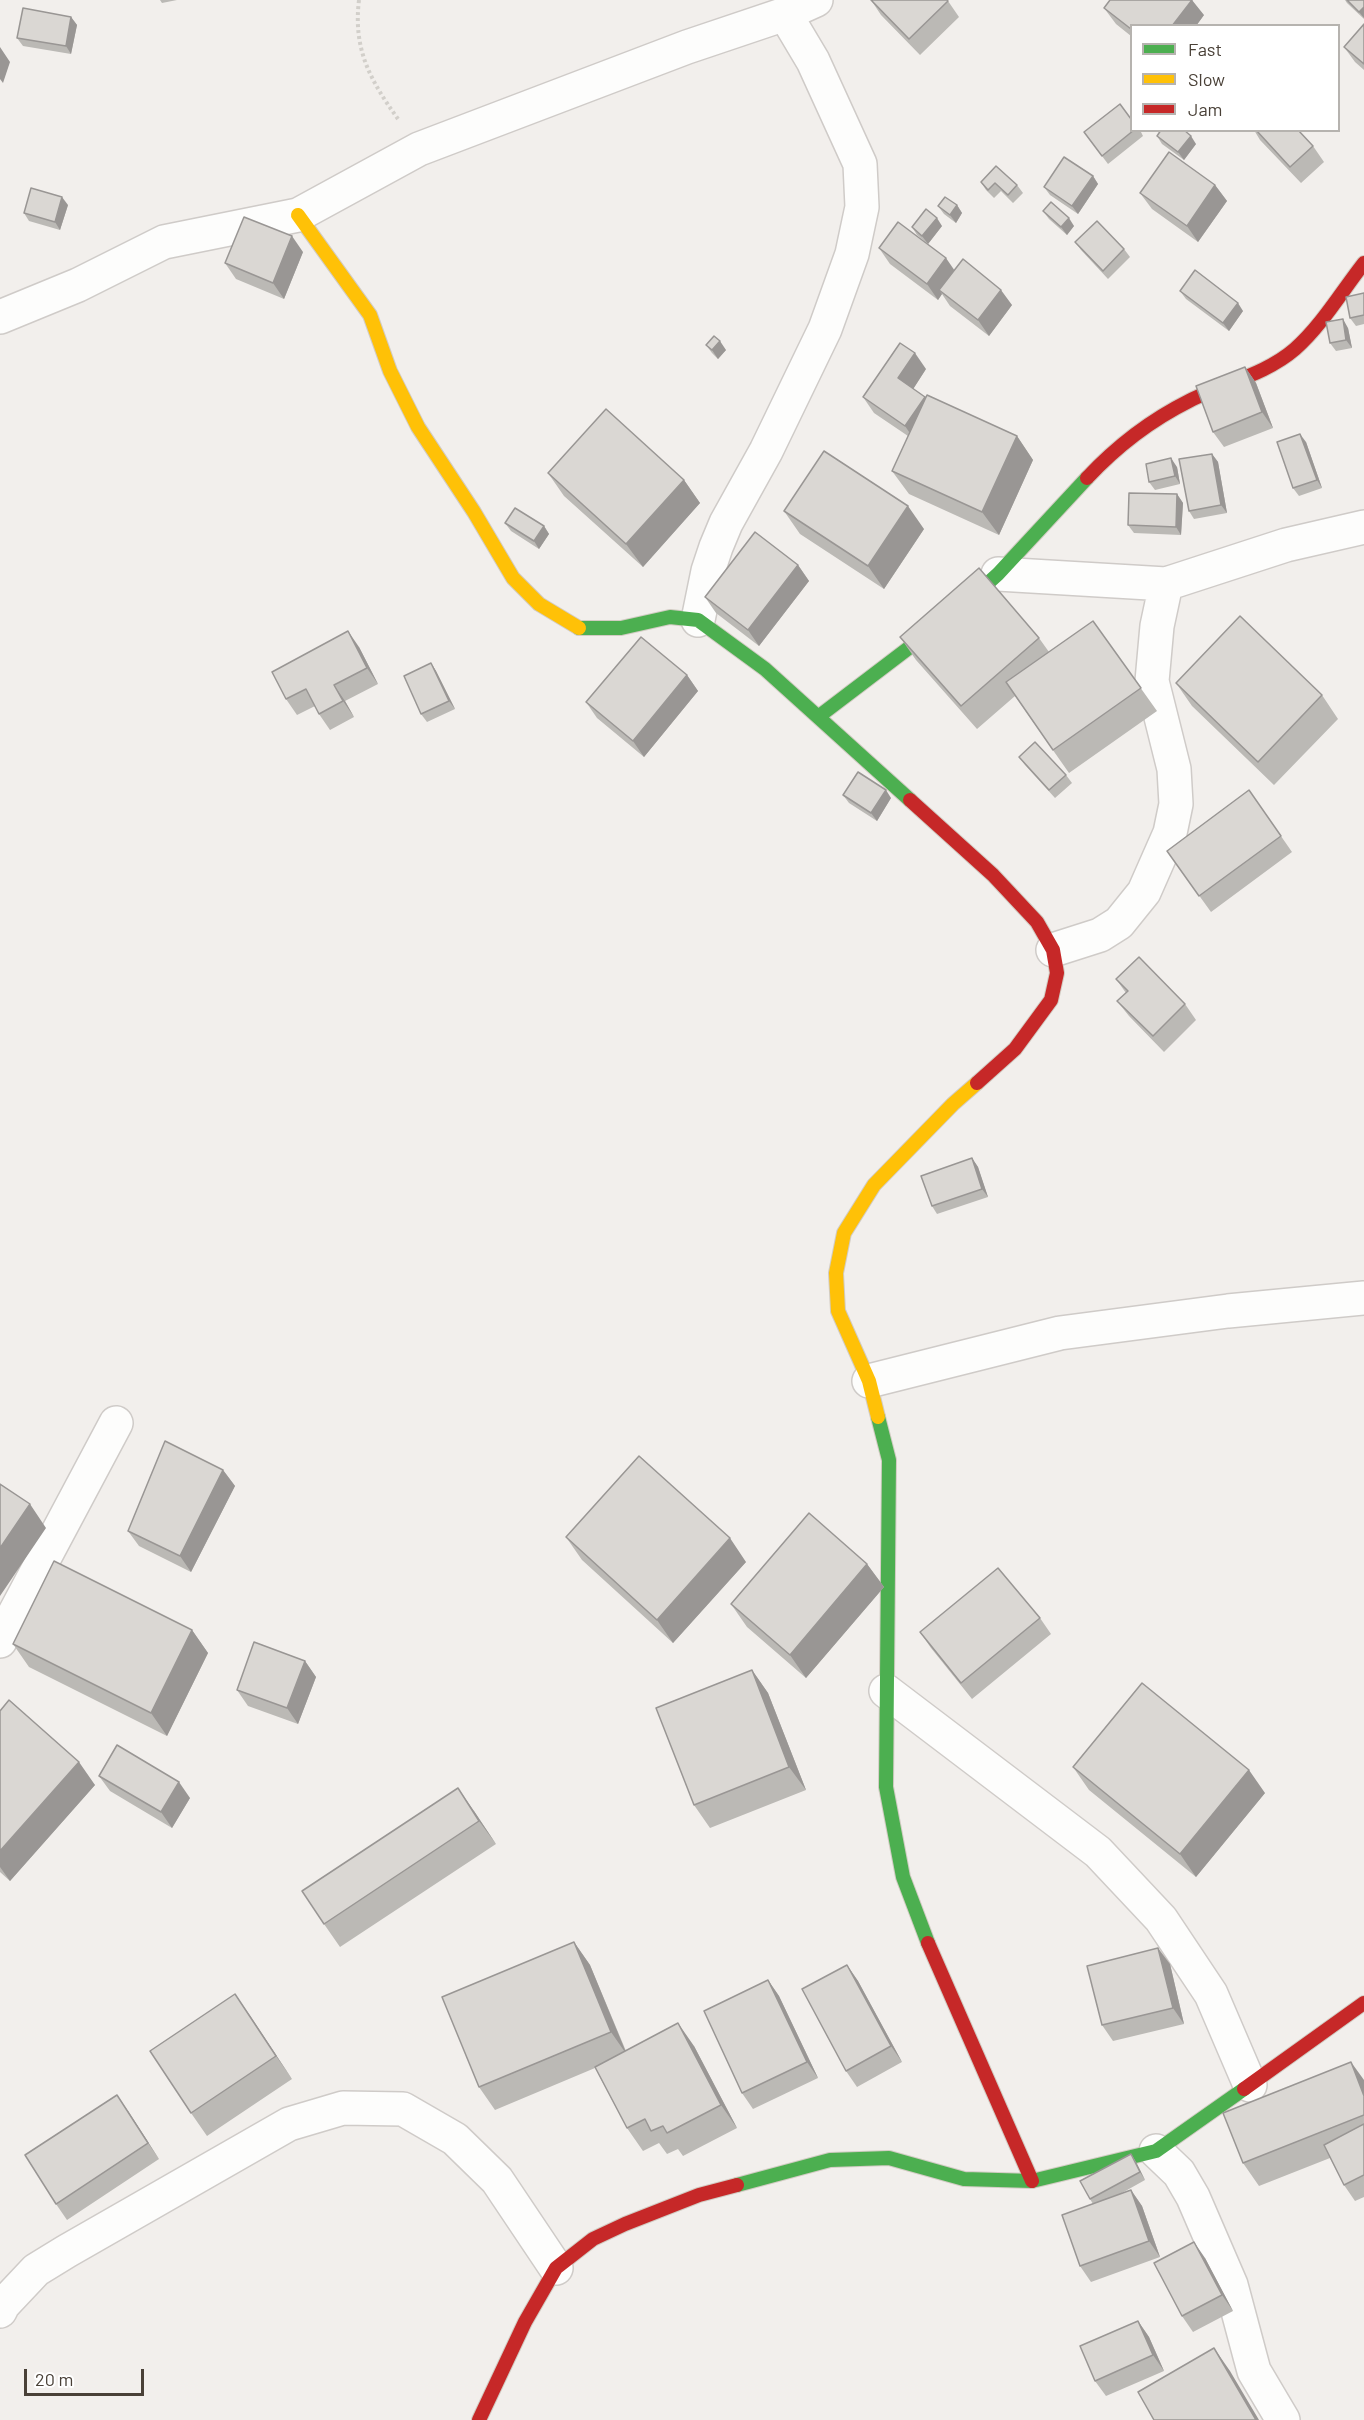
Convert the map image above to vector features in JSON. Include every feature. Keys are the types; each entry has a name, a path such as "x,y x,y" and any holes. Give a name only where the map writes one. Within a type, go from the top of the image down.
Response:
{"street":[{"path":"0,317 78,285 164,242 298,215 419,149 687,47 785,14 816,0"},
{"path":"698,620 708,571 726,523 766,451 825,329 852,254 862,207 860,164 813,60 785,14"},
{"path":"298,215 370,315 390,371 418,428 474,512 513,578 539,604 581,629 621,628 670,617 698,620 765,669 993,875 1037,922 1053,950 1057,973 1051,1000 1015,1049 953,1104 874,1185 844,1233 836,1273 838,1311 869,1381 889,1460 886,1787 903,1877 938,1969 1032,2181"},
{"path":"818,717 912,648 956,612 998,574 1105,459 1146,427 1189,401 1265,369 1295,349 1316,326 1364,263"},
{"path":"998,574 1166,584 1286,545 1364,527"},
{"path":"1053,950 1100,935 1119,923 1144,892 1170,833 1176,804 1174,769 1152,681 1157,626 1166,584"},
{"path":"869,1381 1060,1333 1228,1311 1364,1298"},
{"path":"0,1641 116,1423"},
{"path":"886,1691 1098,1852 1161,1919 1210,1994 1250,2085"},
{"path":"479,2420 525,2322 556,2268 593,2240 699,2195 830,2160 889,2158 964,2180 1032,2181 1156,2151 1364,2003"},
{"path":"0,2311 36,2270 67,2251 290,2124 343,2108 403,2109 454,2139 497,2181 556,2268"},
{"path":"1156,2151 1179,2173 1194,2197 1231,2285 1254,2371 1283,2420"}],"path":[{"path":"359,0 356,22 358,45 381,95 419,149"}],"building":[{"path":"871,0 947,0 948,1 909,39"},
{"path":"1110,0 1192,0 1174,24 1130,24 1130,28 1104,8"},
{"path":"1347,0 1364,0 1364,7 1359,12"},
{"path":"23,8 71,17 66,46 17,38"},
{"path":"1364,24 1364,64 1344,47"},
{"path":"1120,104 1130,118 1132,132 1102,156 1084,132"},
{"path":"1160,132 1186,132 1191,136 1178,152 1157,136"},
{"path":"1258,132 1300,132 1313,146 1290,167"},
{"path":"1169,152 1215,185 1187,226 1140,193"},
{"path":"1064,157 1093,176 1072,206 1044,187"},
{"path":"996,166 1017,185 1008,195 995,183 988,190 981,182"},
{"path":"31,188 62,197 55,222 24,213"},
{"path":"945,197 957,205 950,215 938,206"},
{"path":"1051,202 1069,218 1061,227 1043,211"},
{"path":"926,209 937,218 922,236 912,227"},
{"path":"244,217 292,236 273,283 225,263"},
{"path":"1097,221 1124,249 1103,271 1075,242"},
{"path":"898,222 946,258 927,284 879,248"},
{"path":"963,259 1001,290 978,320 939,290"},
{"path":"1195,270 1238,303 1223,323 1180,291"},
{"path":"1364,293 1364,315 1350,318 1346,297"},
{"path":"1343,319 1346,340 1330,343 1326,322"},
{"path":"714,336 720,341 712,350 706,345"},
{"path":"900,343 915,353 898,378 925,397 905,426 863,397"},
{"path":"1245,367 1262,412 1213,432 1196,386"},
{"path":"927,395 1017,436 982,512 892,471"},
{"path":"606,409 684,480 626,544 548,473"},
{"path":"1300,434 1317,480 1293,488 1277,442"},
{"path":"824,451 908,506 868,566 784,511"},
{"path":"1212,454 1221,505 1189,511 1179,459"},
{"path":"1171,458 1175,476 1149,482 1146,464"},
{"path":"1129,493 1177,494 1176,527 1128,525"},
{"path":"515,508 544,526 534,541 505,523"},
{"path":"755,532 798,565 748,630 705,597"},
{"path":"979,568 1039,638 961,706 900,637"},
{"path":"1240,616 1322,695 1258,762 1176,683"},
{"path":"1093,621 1141,688 1053,750 1006,682"},
{"path":"348,631 367,668 334,685 343,701 319,714 306,689 286,699 272,672"},
{"path":"641,637 687,675 633,741 586,702"},
{"path":"431,663 449,701 421,714 404,676"},
{"path":"1035,742 1066,775 1049,790 1019,757"},
{"path":"858,772 886,790 871,813 843,795"},
{"path":"1249,790 1281,836 1199,896 1167,851"},
{"path":"1139,957 1185,1004 1153,1036 1117,1001 1128,991 1116,979"},
{"path":"972,1158 982,1189 932,1206 921,1176"},
{"path":"165,1441 223,1470 180,1556 128,1531"},
{"path":"639,1456 730,1538 657,1620 566,1537"},
{"path":"0,1484 30,1504 0,1548"},
{"path":"809,1513 867,1564 790,1655 731,1604"},
{"path":"54,1561 192,1630 151,1713 13,1644"},
{"path":"998,1568 1040,1618 961,1683 920,1632"},
{"path":"254,1642 305,1661 287,1708 237,1690"},
{"path":"752,1670 789,1767 694,1805 656,1708"},
{"path":"1142,1683 1249,1770 1180,1854 1073,1767"},
{"path":"9,1700 79,1762 0,1851 0,1711"},
{"path":"117,1745 179,1782 161,1812 99,1776"},
{"path":"458,1788 479,1821 324,1924 302,1891"},
{"path":"574,1942 611,2032 479,2087 442,1997"},
{"path":"1158,1948 1173,2008 1102,2025 1087,1966"},
{"path":"847,1965 891,2046 846,2071 802,1989"},
{"path":"768,1980 807,2062 742,2093 704,2011"},
{"path":"235,1994 276,2056 191,2113 150,2051"},
{"path":"678,2023 721,2105 667,2133 663,2126 651,2131 645,2119 627,2128 595,2067"},
{"path":"1351,2062 1364,2096 1364,2115 1243,2163 1223,2113"},
{"path":"117,2095 148,2143 56,2204 25,2155"},
{"path":"1364,2124 1364,2175 1344,2185 1324,2145"},
{"path":"1131,2154 1140,2172 1090,2199 1080,2181"},
{"path":"1131,2190 1149,2241 1080,2266 1062,2215"},
{"path":"1194,2242 1222,2295 1182,2316 1154,2263"},
{"path":"1138,2321 1153,2355 1095,2381 1080,2346"},
{"path":"1214,2348 1256,2420 1154,2420 1138,2392"}],"traffic: fast":[{"path":"818,717 956,612 998,574 1087,478"},
{"path":"579,628 621,628 670,617 698,620 765,669 910,800"},
{"path":"878,1417 889,1460 886,1787 903,1877 928,1943"},
{"path":"737,2185 830,2160 889,2158 964,2179 1032,2181 1156,2151 1244,2089"}],"traffic: slow":[{"path":"298,215 370,315 390,371 418,427 474,512 513,578 539,604 579,628"},
{"path":"878,1417 869,1381 838,1311 836,1273 844,1233 874,1185 953,1104 977,1083"}],"traffic: jam":[{"path":"1087,478 1122,445 1175,408 1271,366 1295,349 1323,319 1364,263"},
{"path":"910,800 993,875 1037,922 1053,950 1057,973 1051,1000 1015,1049 977,1083"},
{"path":"928,1943 1032,2181"},
{"path":"1244,2089 1364,2003"},
{"path":"479,2420 525,2322 556,2268 593,2239 625,2224 699,2195 737,2185"}]}
